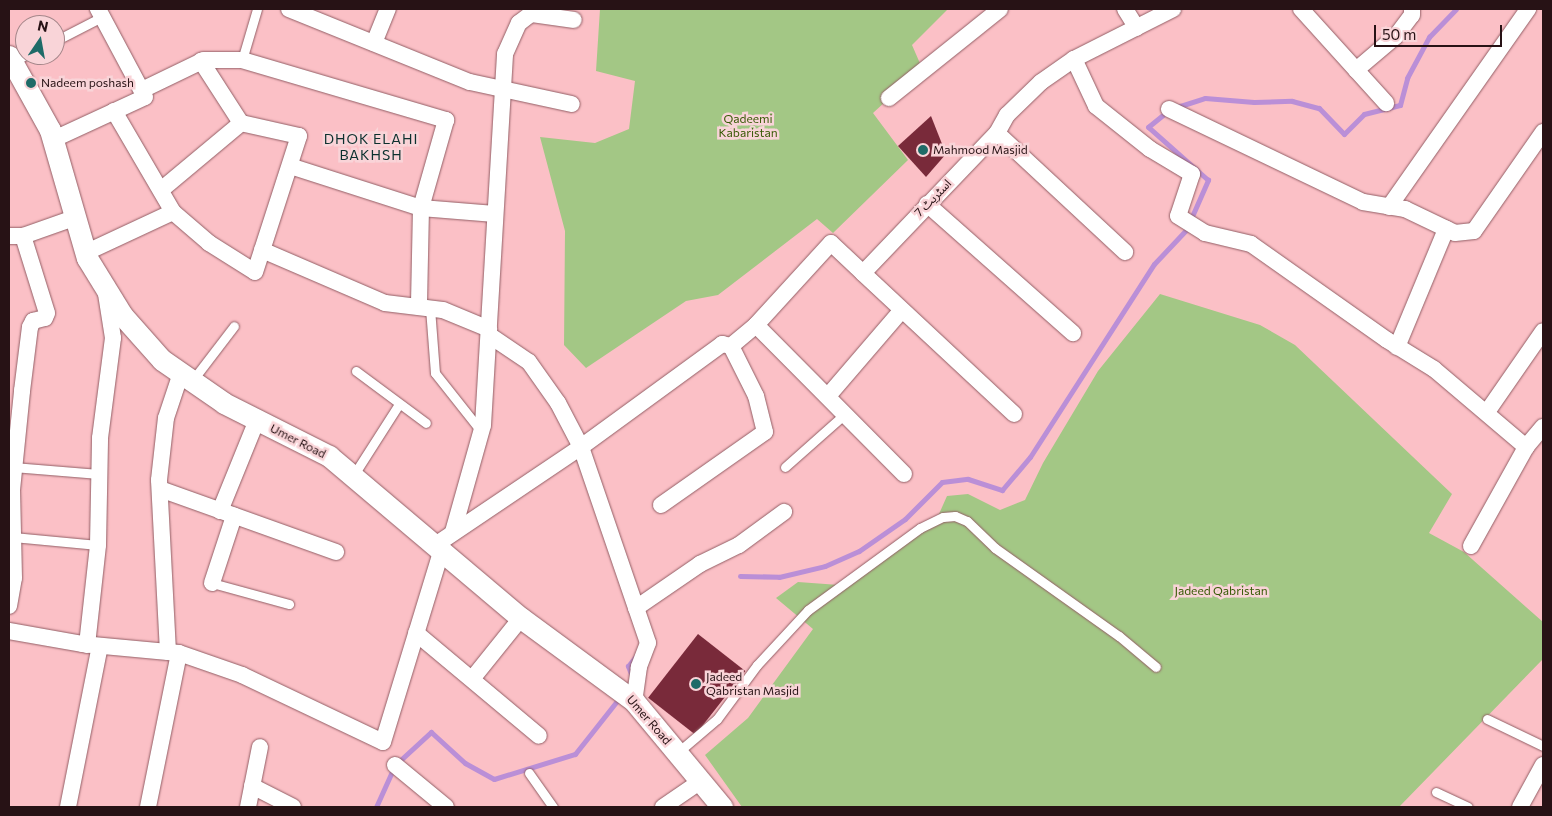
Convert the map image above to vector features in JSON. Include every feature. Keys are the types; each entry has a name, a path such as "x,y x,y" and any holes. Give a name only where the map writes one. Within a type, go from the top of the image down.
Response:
{"street":[{"path":"289,9 470,82 572,104"},
{"path":"374,43 388,9"},
{"path":"889,98 1000,9"},
{"path":"1125,9 1137,28"},
{"name":"اسٹریٹ 7","path":"863,273 997,133 1007,115 1034,88 1074,59 1173,9"},
{"path":"1300,9 1386,103"},
{"path":"1356,70 1396,36 1412,15 1412,9"},
{"path":"1389,207 1528,9"},
{"path":"453,532 481,430 489,332 505,54 524,12 574,20"},
{"path":"52,140 145,96 100,13"},
{"path":"1074,59 1096,106 1150,149 1192,174 1178,216 1205,233 1251,244 1397,347 1434,369 1526,447"},
{"path":"142,90 201,62 242,60 446,120 422,208 424,308"},
{"path":"114,111 173,212 209,244 255,272 299,136 241,123 201,62"},
{"name":"Umer Road","path":"19,65 52,140 85,253 104,286 128,321 162,360 224,404 329,456 521,618 634,700 722,807"},
{"path":"1170,109 1233,137 1364,202 1405,209 1455,233 1474,230 1543,132"},
{"path":"161,190 241,123"},
{"path":"997,133 1125,252"},
{"path":"290,166 422,208 495,214"},
{"path":"927,204 1073,333"},
{"path":"85,253 173,212"},
{"path":"9,606 14,578 13,467 30,327 33,321 45,318 47,313 16,236 74,218"},
{"path":"1397,347 1446,228"},
{"path":"731,346 756,324 831,243 1014,414"},
{"path":"262,250 385,303 443,310 489,332 529,362 558,403 581,446 648,643 639,667 634,700"},
{"path":"68,807 94,645 100,438 113,338 104,286"},
{"path":"828,396 902,310"},
{"path":"756,324 904,474"},
{"path":"1486,412 1543,331"},
{"path":"9,631 94,645 173,652 242,675 384,742 438,549 453,532 581,446 722,344 731,346"},
{"path":"660,505 764,432 756,396 731,346"},
{"path":"148,807 173,652 160,489 166,418 186,377"},
{"path":"212,583 227,513 257,420"},
{"path":"1472,546 1526,447 1543,427"},
{"path":"160,489 336,552"},
{"path":"636,608 700,564 739,545 784,512"},
{"path":"472,679 521,618"},
{"path":"416,633 539,736"},
{"path":"248,807 260,747"},
{"path":"396,765 446,807"},
{"path":"1520,807 1543,765"},
{"path":"663,807 701,781"},
{"path":"252,786 292,807"}],"lane":[{"path":"242,60 256,9"},
{"path":"65,35 100,13"},
{"path":"424,308 435,372 481,430"},
{"path":"186,377 234,326"},
{"path":"356,372 426,423"},
{"path":"353,476 399,404"},
{"path":"785,467 845,414"},
{"path":"13,467 100,474"},
{"path":"677,753 718,720 757,665 808,610 920,528 943,517 955,516 967,520 994,548 1119,636 1156,667"},
{"path":"13,536 98,545"},
{"path":"212,583 289,604"},
{"path":"1487,719 1543,746"},
{"path":"529,773 553,807"},
{"path":"1436,792 1468,807"}],"green space":[{"name":"Qadeemi Kabaristan","path":"600,9 948,9 912,45 922,68 873,113 908,160 833,233 817,219 718,295 686,301 586,368 564,345 565,231 540,137 595,143 629,129 635,81 596,71"},
{"name":"Jadeed Qabristan","path":"1160,294 1260,325 1295,345 1452,494 1429,533 1464,552 1543,622 1543,659 1399,807 742,807 705,755 748,718 813,629 776,598 798,582 839,585 935,523 947,496 968,494 1000,510 1025,500 1043,463 1098,371"}],"building":[{"name":"Mahmood Masjid","path":"931,116 946,154 926,177 898,146"},
{"name":"Jadeed Qabristan Masjid","path":"698,634 745,671 695,735 648,698"}],"waterway":[{"path":"1177,107 1205,98 1254,102 1292,101 1319,108 1344,134 1364,114 1400,105 1407,78 1429,37 1456,9"},
{"path":"740,576 779,577 825,566 859,551 905,519 942,482 968,479 1002,490 1030,457 1154,264 1186,230 1208,180 1148,127 1169,110"},
{"path":"632,676 628,666 637,655"},
{"path":"376,807 395,765 431,732 465,763 494,779 575,754 620,697"}],"place":[{"name":"Nadeem poshash","path":"31,83"},
{"name":"Mahmood Masjid","path":"923,150"},
{"name":"Jadeed Qabristan Masjid","path":"696,684"}],"district":[{"name":"DHOK ELAHI BAKHSH","path":"371,148"}]}
